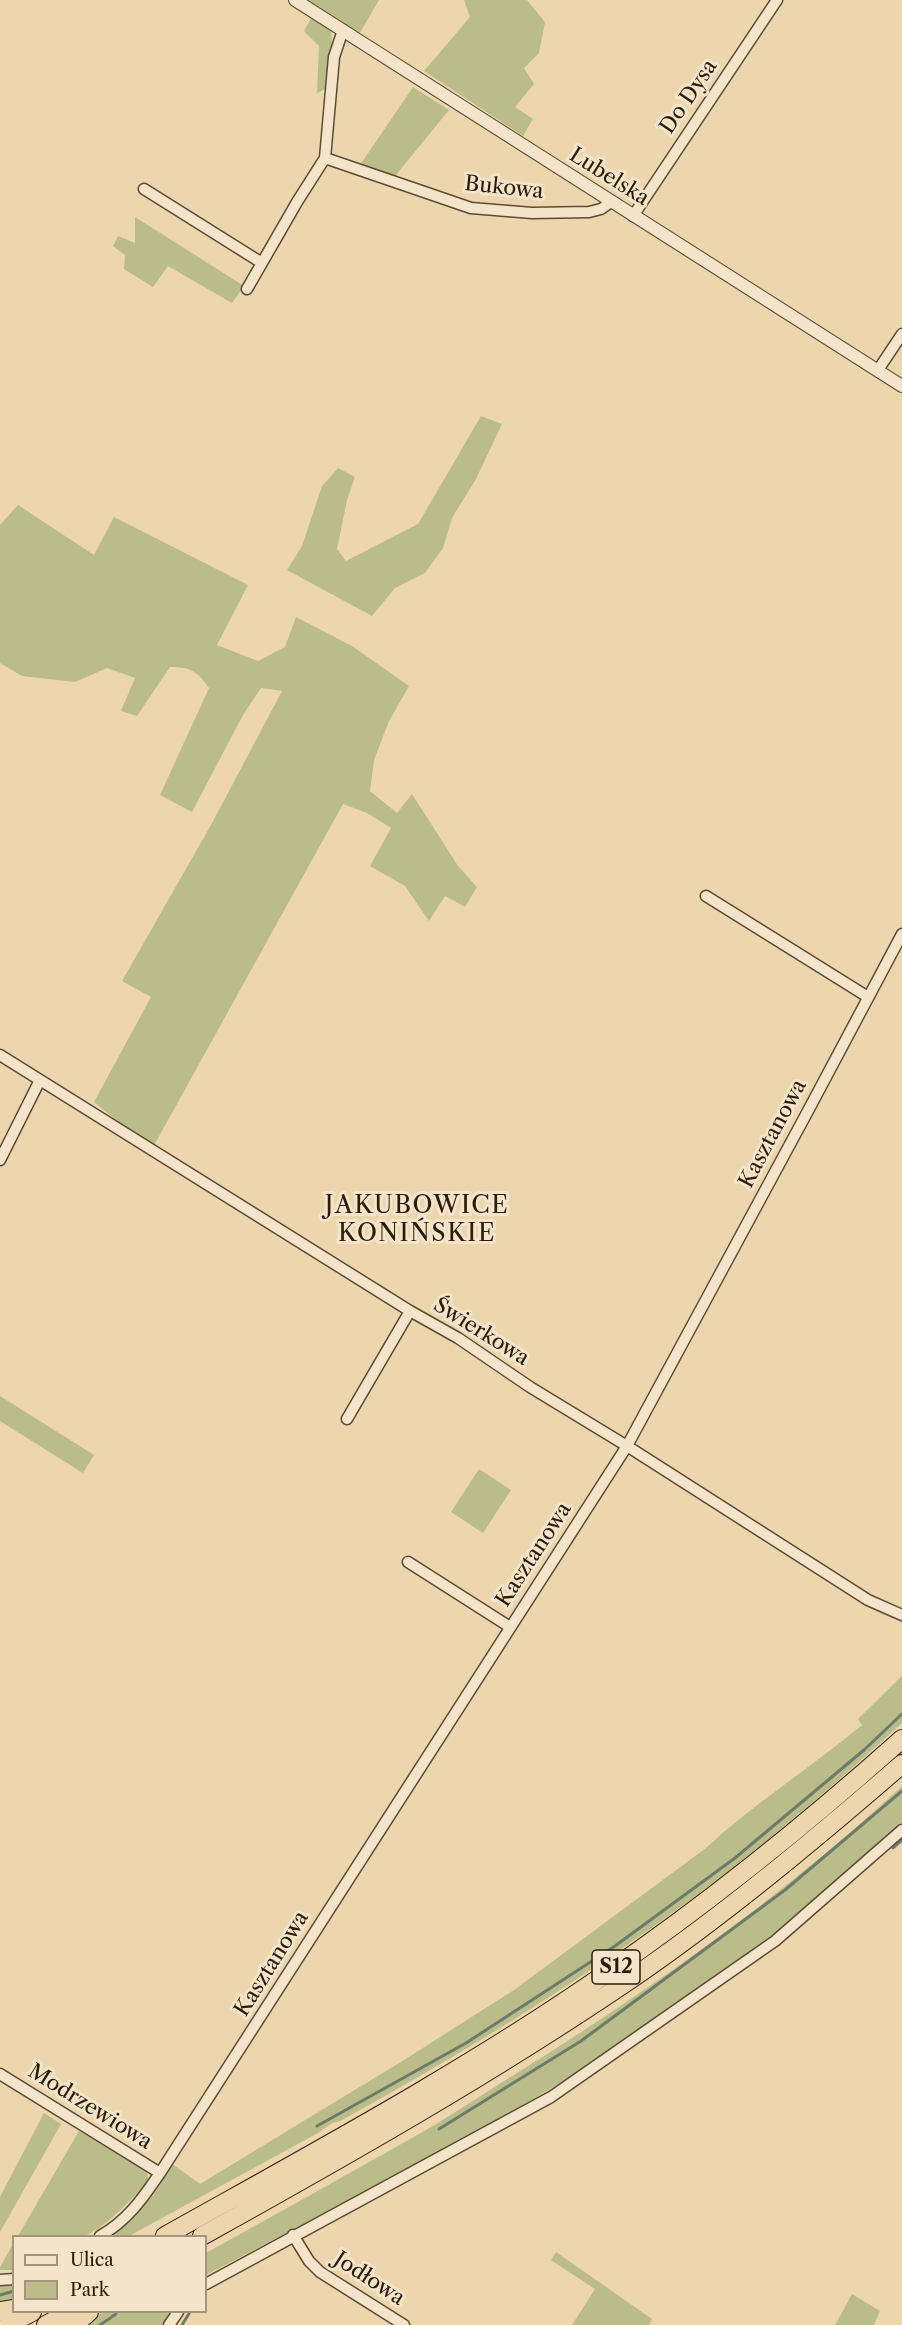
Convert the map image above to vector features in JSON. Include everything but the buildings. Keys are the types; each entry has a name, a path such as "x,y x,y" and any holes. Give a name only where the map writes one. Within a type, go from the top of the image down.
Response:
{"highway":[{"name":"S12","path":"167,2235 433,2084 596,1981 748,1869 902,1738"},
{"name":"S12","path":"204,2235 466,2085 627,1982 752,1890 902,1764"},
{"path":"8,2325 30,2313"},
{"path":"46,2325 68,2313"},
{"path":"74,2325 88,2313"}],"street":[{"name":"Lubelska","path":"295,0 902,386"},
{"name":"Do Dysa","path":"633,216 777,0"},
{"path":"247,289 325,158 334,57 343,30"},
{"name":"Bukowa","path":"325,158 471,208 532,213 589,212 601,209 611,202"},
{"path":"144,189 262,263"},
{"path":"878,370 902,334"},
{"path":"706,896 868,997"},
{"name":"Kasztanowa","path":"102,2235 134,2210 160,2173 627,1446 902,934"},
{"name":"Świerkowa","path":"0,1055 410,1311 458,1338 530,1387 868,1600 902,1615"},
{"path":"0,1160 40,1080"},
{"path":"347,1419 410,1311"},
{"path":"408,1562 510,1628"},
{"path":"207,2283 293,2235 529,2110 568,2085 776,1941 902,1830"},
{"name":"Modrzewiowa","path":"0,2074 160,2173"},
{"name":"Jodłowa","path":"293,2235 309,2260 320,2272 404,2325"}],"green space":[{"path":"299,0 379,0 358,36 331,30 332,43 327,88 317,93 319,46 304,31 315,11"},
{"path":"464,0 527,0 545,22 539,53 524,68 534,84 515,107 533,119 523,136 424,71 470,17"},
{"path":"413,87 449,110 391,181 358,168"},
{"path":"135,217 244,286 232,303 168,266 153,287 124,269 125,255 113,246 118,236 135,243"},
{"path":"481,416 502,424 476,479 452,518 443,548 425,573 395,588 372,616 287,570 302,546 322,486 338,468 355,477 347,500 337,549 346,561 418,524"},
{"path":"18,505 94,555 114,517 248,585 217,645 258,661 285,647 296,617 352,646 409,686 389,721 374,760 370,791 397,813 412,794 458,866 477,887 465,907 445,896 429,921 405,886 370,866 391,828 367,813 343,804 152,1149 94,1102 151,997 122,981 211,825 282,691 261,688 243,715 192,812 160,795 209,688 193,671 170,667 137,716 121,711 135,678 107,668 75,682 22,676 0,663 0,525"},
{"path":"0,1396 94,1455 83,1473 0,1421"},
{"path":"479,1469 511,1490 483,1533 451,1512"},
{"path":"902,1676 902,1723 770,1838 645,1933 517,2018 385,2096 131,2235 111,2235 154,2194 171,2163 200,2184 514,1990 706,1848 862,1725 858,1719"},
{"path":"902,1786 902,1824 771,1936 704,1985 565,2080 506,2115 207,2274 207,2252 434,2125 606,2016 759,1907 856,1828"},
{"path":"44,2113 61,2124 0,2232 0,2197"},
{"path":"79,2131 147,2171 148,2180 127,2203 92,2233 87,2235 19,2235"},
{"path":"12,2246 12,2270 0,2270"},
{"path":"556,2252 652,2319 649,2325 572,2325 595,2289 551,2260"},
{"path":"0,2285 12,2285 12,2299 0,2303"},
{"path":"852,2294 880,2311 874,2325 835,2325"},
{"path":"101,2313 169,2313 162,2325 84,2325"}],"waterway":[{"path":"317,2126 466,2043 615,1946 735,1858 864,1750 902,1714"},
{"path":"439,2129 581,2041 785,1890 902,1791"},
{"path":"893,1848 902,1840"},
{"path":"0,2295 12,2292"},
{"path":"182,2325 189,2313"},
{"path":"100,2325 116,2314"}],"district":[{"name":"JAKUBOWICE KONIŃSKIE","path":"417,1220"}]}
